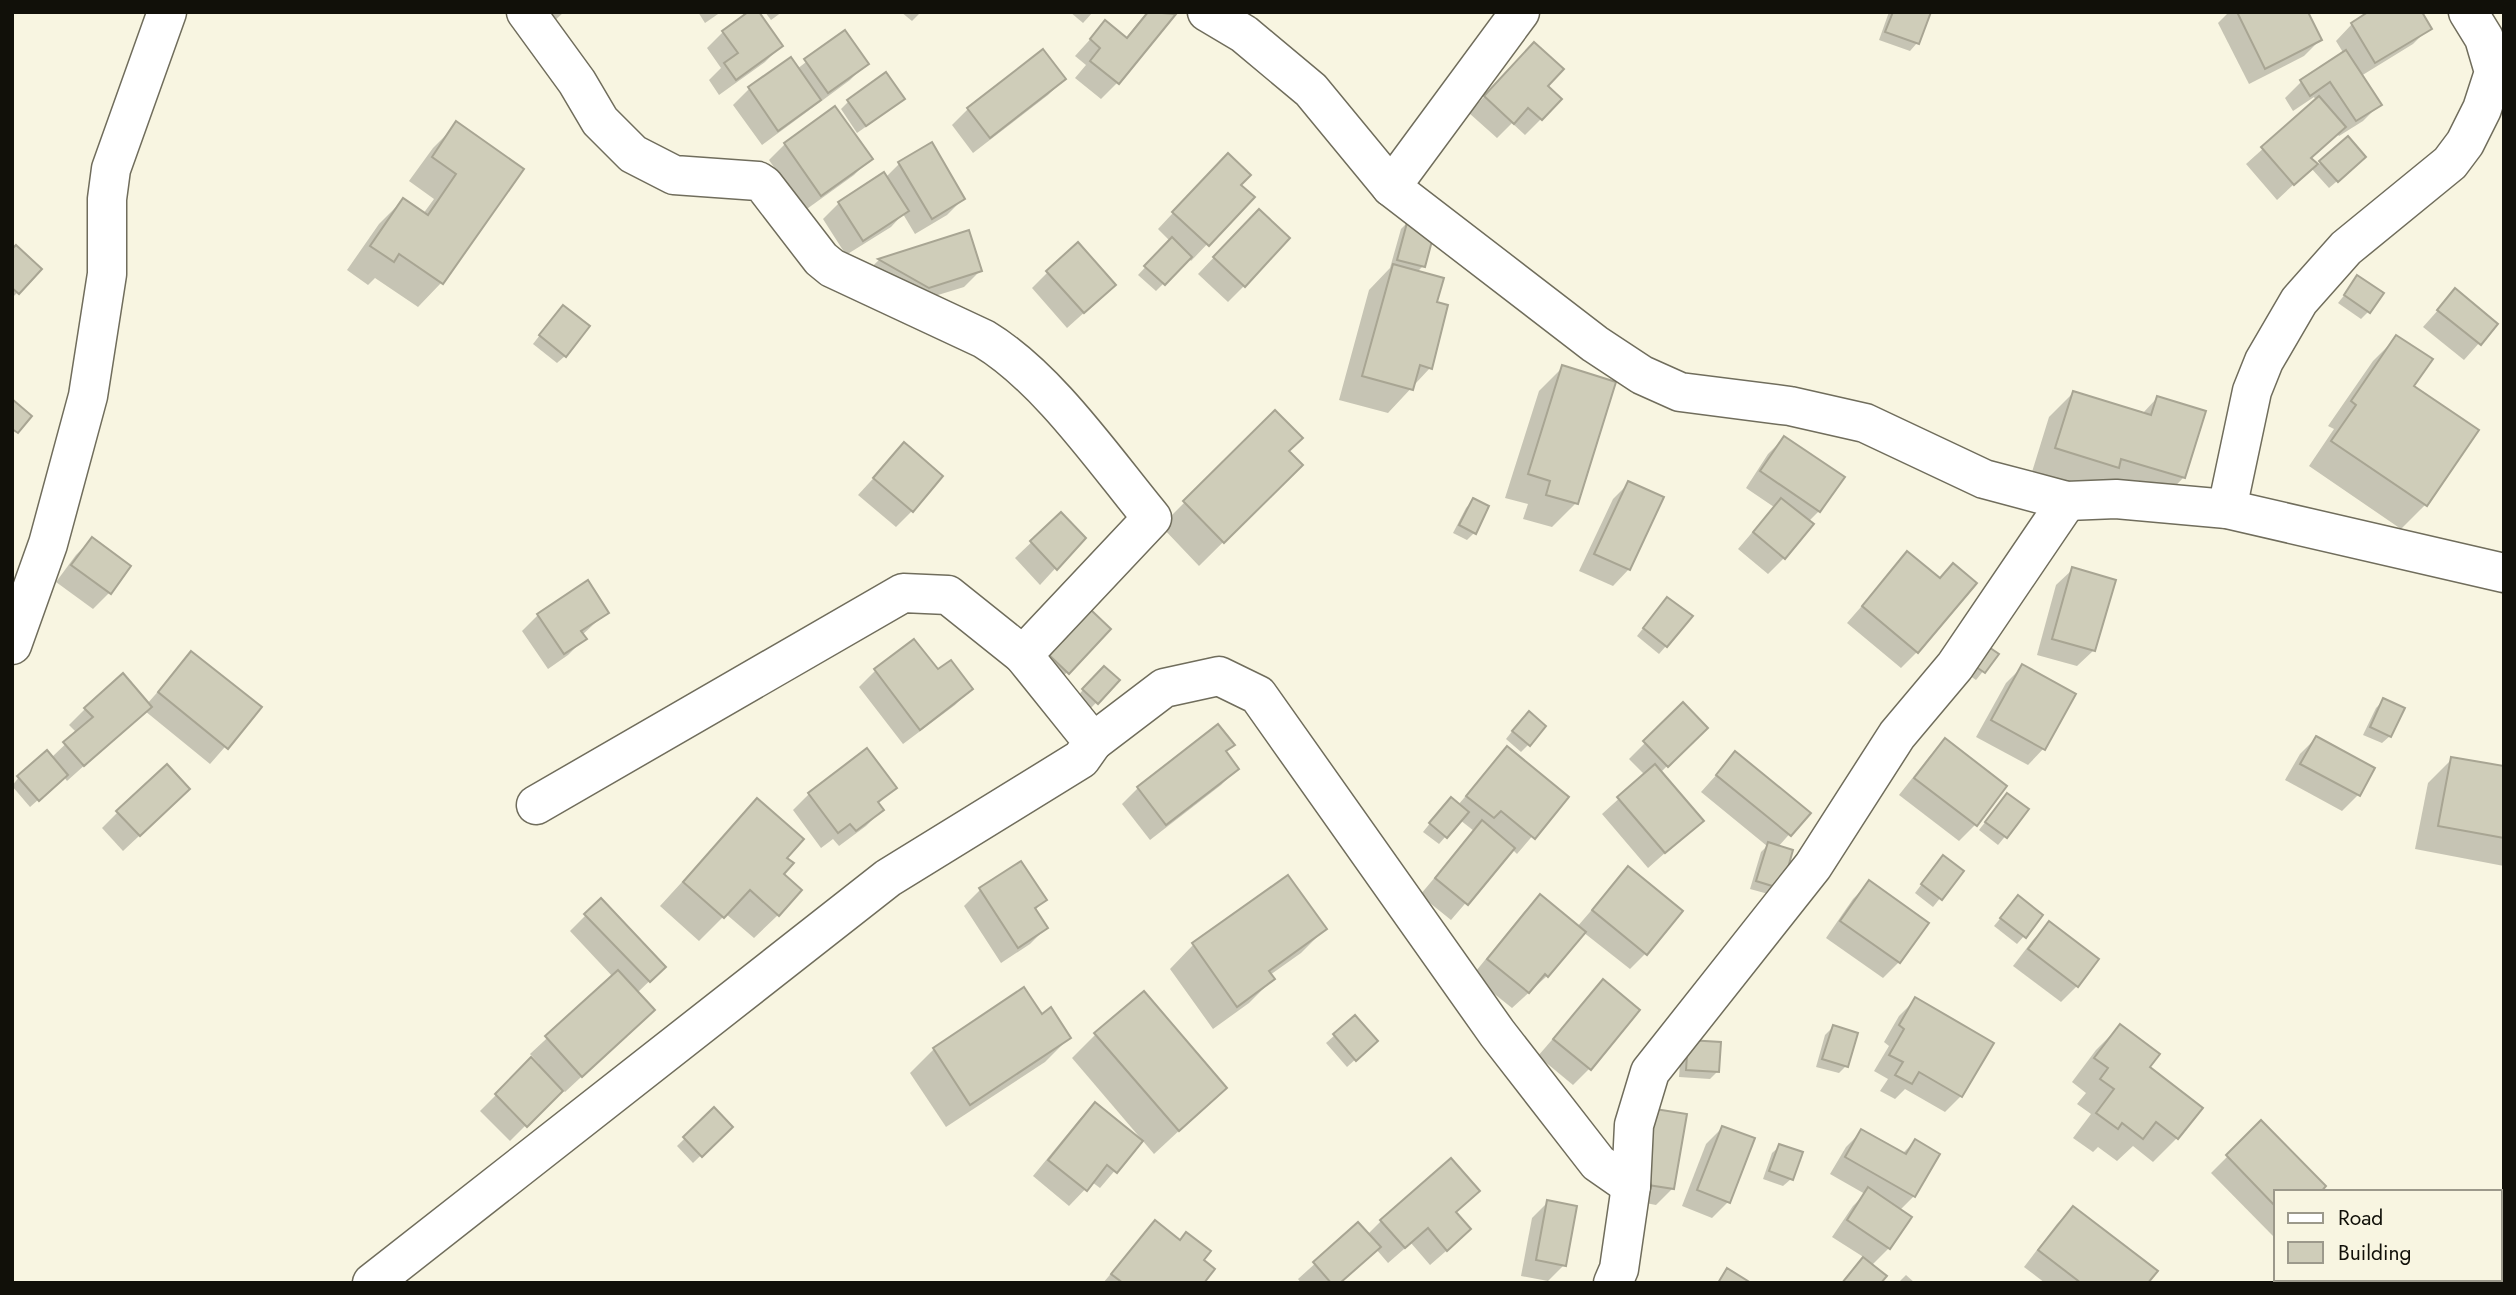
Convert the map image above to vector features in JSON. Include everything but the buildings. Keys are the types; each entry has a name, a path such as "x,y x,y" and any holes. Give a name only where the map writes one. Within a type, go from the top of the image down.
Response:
{"street":[{"path":"12,645 48,544 88,396 107,274 107,199 111,169 167,12"},
{"path":"526,12 577,82 600,121 632,154 674,175 758,181 764,185 821,259 832,268 984,339 1004,351 1029,372 1152,518 1023,655"},
{"path":"1207,12 1244,34 1311,90 1391,187 1595,344 1642,374 1680,392 1790,406 1865,423 1984,480 2067,501 2116,499 2227,509 2504,573"},
{"path":"1391,187 1520,12"},
{"path":"2227,509 2252,391 2263,361 2299,301 2346,248 2450,163 2465,143 2482,109 2494,72 2484,38 2469,12"},
{"path":"1613,1283 1619,1269 1631,1186 1634,1125 1650,1072 1813,866 1897,735 1955,666 2067,501"},
{"path":"536,805 903,593 948,594 1023,655 1093,742"},
{"path":"372,1283 888,878 1080,760 1093,742 1164,688 1219,676 1258,695 1497,1033 1598,1163 1631,1186"}]}
